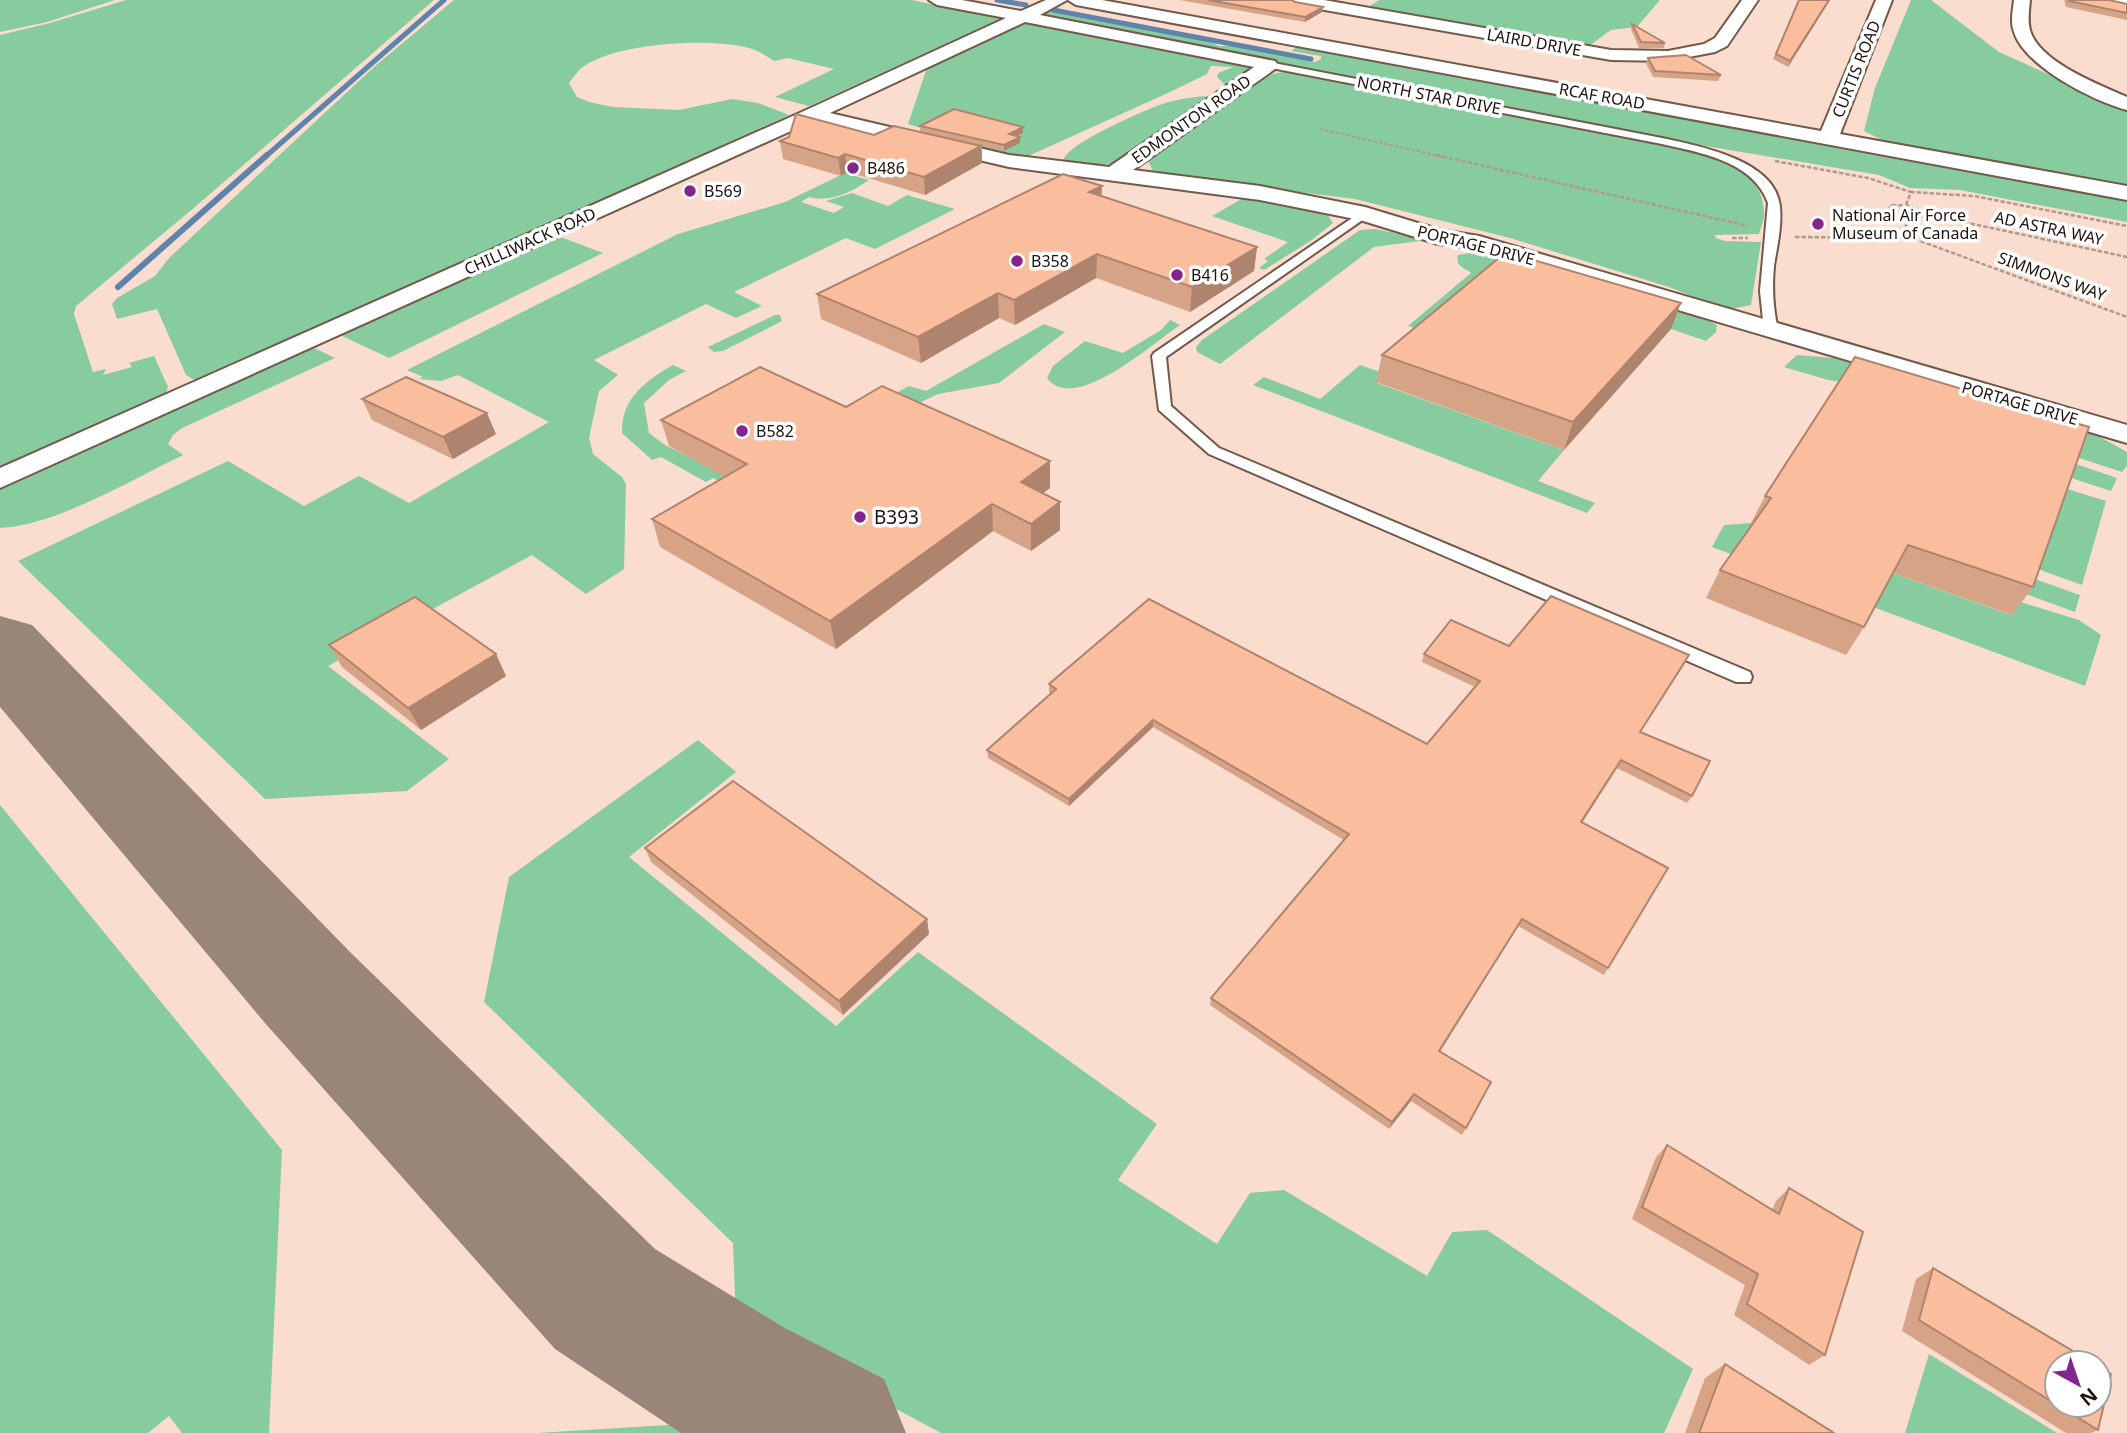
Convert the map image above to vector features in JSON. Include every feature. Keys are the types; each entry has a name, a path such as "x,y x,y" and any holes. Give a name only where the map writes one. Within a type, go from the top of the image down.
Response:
{"street":[{"name":"NORTH STAR DRIVE","path":"937,0 1269,65"},
{"name":"CHILLIWACK ROAD","path":"0,479 811,115 1059,0"},
{"name":"RCAF ROAD","path":"1076,0 2127,193"},
{"name":"LAIRD DRIVE","path":"1296,0 1611,55 1668,56 1709,48 1721,42 1750,0"},
{"name":"CURTIS ROAD","path":"1828,138 1884,0"},
{"path":"2022,0 2020,26 2024,39 2037,55 2096,90 2127,104"},
{"path":"2108,0 2127,3"},
{"name":"EDMONTON ROAD","path":"1114,174 1269,65"},
{"name":"PORTAGE DRIVE","path":"811,115 1009,161 1261,193 1365,214 1438,237 1471,240 2127,434"}],"lane":[{"name":"NORTH STAR DRIVE","path":"1269,65 1593,127 1719,156 1761,179 1774,203 1766,296 1771,330"},
{"path":"1365,214 1159,356 1164,408 1214,451 1743,677"}],"path":[{"path":"1320,129 1772,235 1912,238"},
{"path":"1774,161 1867,178 1911,192 1974,196 2127,226"},
{"path":"1906,205 1911,192"},
{"path":"1896,204 1906,205 1918,208 1926,214 1922,218 1907,218 1888,208 1896,204"},
{"name":"AD ASTRA WAY","path":"1926,214 2127,257"},
{"path":"1907,218 1905,232 1912,238"},
{"name":"SIMMONS WAY","path":"1912,238 2127,317"}],"green space":[{"path":"0,0 115,0 47,22 0,32"},
{"path":"126,0 434,0 76,306 74,314 93,372 106,369 103,375 132,367 129,363 154,356 168,387 165,396 0,471 0,35"},
{"path":"454,0 912,0 1000,19 809,106 775,97 834,69 788,58 774,61 755,50 716,43 664,44 614,53 579,70 569,83 577,97 613,107 679,110 732,99 758,103 789,115 198,382 186,375 157,309 117,319 112,304 117,298 155,276 169,258 374,67"},
{"path":"1379,0 1660,0 1637,27 1611,30 1578,54 1356,15"},
{"path":"1911,0 1931,0 1999,52 2127,110 2127,185 1884,141 1864,131 1875,88"},
{"path":"1046,11 1209,41 1219,46 1232,46 1315,62 1321,59 1321,56 1291,51 1299,46 2127,200 2127,222 1960,190 1910,188 1879,175 1700,145 1042,17"},
{"path":"1032,23 1236,62 1248,68 1246,74 1225,85 1217,77 1218,73 1233,67 1211,66 1207,74 1026,157 1012,156 908,124 928,65 1015,26"},
{"path":"1284,72 1653,141 1723,161 1739,169 1752,181 1761,195 1764,215 1759,234 1715,235 1725,241 1761,242 1751,305 1731,309 1719,307 1669,287 1510,238 1355,199 1163,175 1153,171 1148,161 1152,157 1261,80 1271,74"},
{"path":"1211,96 1117,161 1090,166 1064,159 1069,152 1095,135 1145,111 1168,102"},
{"path":"845,173 869,180 840,195 825,199 809,197 801,202 834,213 844,207 826,201 852,193 888,206 907,195 955,209 875,249 846,238 734,292 762,306 736,318 706,304 594,360 618,375 599,391 589,438 593,454 622,477 626,484 624,569 586,594 532,555 328,666 449,759 407,791 265,799 18,561 228,461 304,506 359,476 409,503 549,422 458,375 441,381 419,379 423,377 407,370 678,234 785,202"},
{"path":"1245,197 1326,212 1333,223 1312,240 1264,270 1259,268 1268,261 1264,259 1288,242 1212,216"},
{"path":"1375,229 1428,240 1374,247 1220,364 1197,352 1196,347 1202,340 1360,230"},
{"path":"555,235 603,253 389,358 338,334"},
{"path":"1476,252 1705,319 1717,325 1716,332 1706,341 1671,329 1433,334 1408,326 1471,273 1459,264 1458,255"},
{"path":"780,315 782,321 723,351 714,352 708,347"},
{"path":"1170,320 1180,325 1114,372 1094,382 1075,388 1059,387 1047,378 1053,366 1085,341 1123,353 1161,330"},
{"path":"1044,324 1065,332 999,383 938,394 734,490 713,478 706,482 661,457 652,460 622,433 630,401 644,385 673,365 686,371 669,380 644,403 649,433 665,445 721,473 822,434 909,386 926,391"},
{"path":"310,346 335,358 182,428 173,435 168,444 183,455 69,510 22,525 0,528 0,487"},
{"path":"1797,355 1833,358 2098,436 2127,452 2127,466 2122,472 1851,383 1828,380 1784,367"},
{"path":"1360,365 1386,374 1377,383 1564,450 1538,481 1595,503 1587,513 1253,385 1264,377 1320,399"},
{"path":"2067,461 2117,478 2111,491 2062,475"},
{"path":"2058,486 2106,501 2082,585 2029,566"},
{"path":"1751,523 2011,615 2017,601 2079,620 2101,635 2085,686 1712,547 1724,525"},
{"path":"2026,576 2080,595 2075,612 2020,592"},
{"path":"698,740 736,772 629,857 836,1026 918,952 1157,1124 1118,1180 1217,1244 1250,1193 1284,1190 1427,1276 1452,1232 1487,1230 1693,1369 1664,1433 941,1433 736,1323 733,1243 484,1002 509,877"},
{"path":"0,805 282,1150 269,1433 182,1433 169,1416 148,1433 0,1433"},
{"path":"1929,1354 2057,1433 1905,1433"},
{"path":"684,1424 699,1433 537,1433"}],"building":[{"path":"1208,0 1292,0 1323,7 1305,17"},
{"path":"1799,0 1829,0 1790,61 1776,54"},
{"path":"2109,0 2127,4 2127,13 2069,1"},
{"path":"1632,24 1665,43 1641,42"},
{"path":"1686,55 1721,75 1655,71 1648,58"},
{"path":"954,109 1023,127 1009,134 1020,137 1004,145 920,126"},
{"path":"796,114 874,135 894,126 981,146 924,177 845,154 838,158 780,141 789,137"},
{"path":"1063,174 1102,186 1089,192 1257,247 1192,287 1097,254 1014,300 998,293 918,337 817,294"},
{"path":"1506,252 1681,303 1573,422 1382,355"},
{"path":"1855,357 2089,427 2033,587 1908,545 1864,627 1720,570 1771,498 1765,496"},
{"name":"B393","path":"760,367 846,407 882,386 1050,461 1021,482 1060,502 1031,524 992,504 830,621 652,519 747,464 661,420"},
{"path":"406,377 487,413 443,437 362,399"},
{"path":"1551,596 1689,655 1640,732 1710,761 1692,796 1621,760 1581,822 1668,868 1608,968 1522,919 1439,1051 1491,1082 1466,1128 1414,1094 1392,1122 1211,998 1349,834 1153,720 1069,799 987,750 1056,689 1049,684 1149,599 1427,744 1480,681 1424,654 1451,620 1509,646"},
{"path":"415,597 496,654 408,708 329,645"},
{"path":"733,781 927,919 839,1001 645,848"},
{"path":"1667,1145 1779,1214 1789,1188 1863,1232 1825,1355 1747,1304 1758,1274 1642,1207"},
{"path":"1933,1268 2069,1349 2043,1349 2043,1396 1919,1320"},
{"path":"1725,1364 1834,1433 1699,1433"},
{"path":"2080,1419 2101,1419 2098,1430"}],"waterway":[{"path":"265,157 444,0"},
{"path":"997,0 1026,5"},
{"path":"1053,10 1311,59"},
{"path":"118,287 267,155"}],"taxiway":[{"path":"0,647 307,987 605,1299 731,1379 830,1433"}],"place":[{"name":"B486","path":"853,168"},
{"name":"B569","path":"690,191"},
{"name":"National Air Force Museum of Canada","path":"1818,224"},
{"name":"B358","path":"1017,261"},
{"name":"B416","path":"1177,275"},
{"name":"B582","path":"742,431"},
{"name":"B393","path":"860,517"}]}
